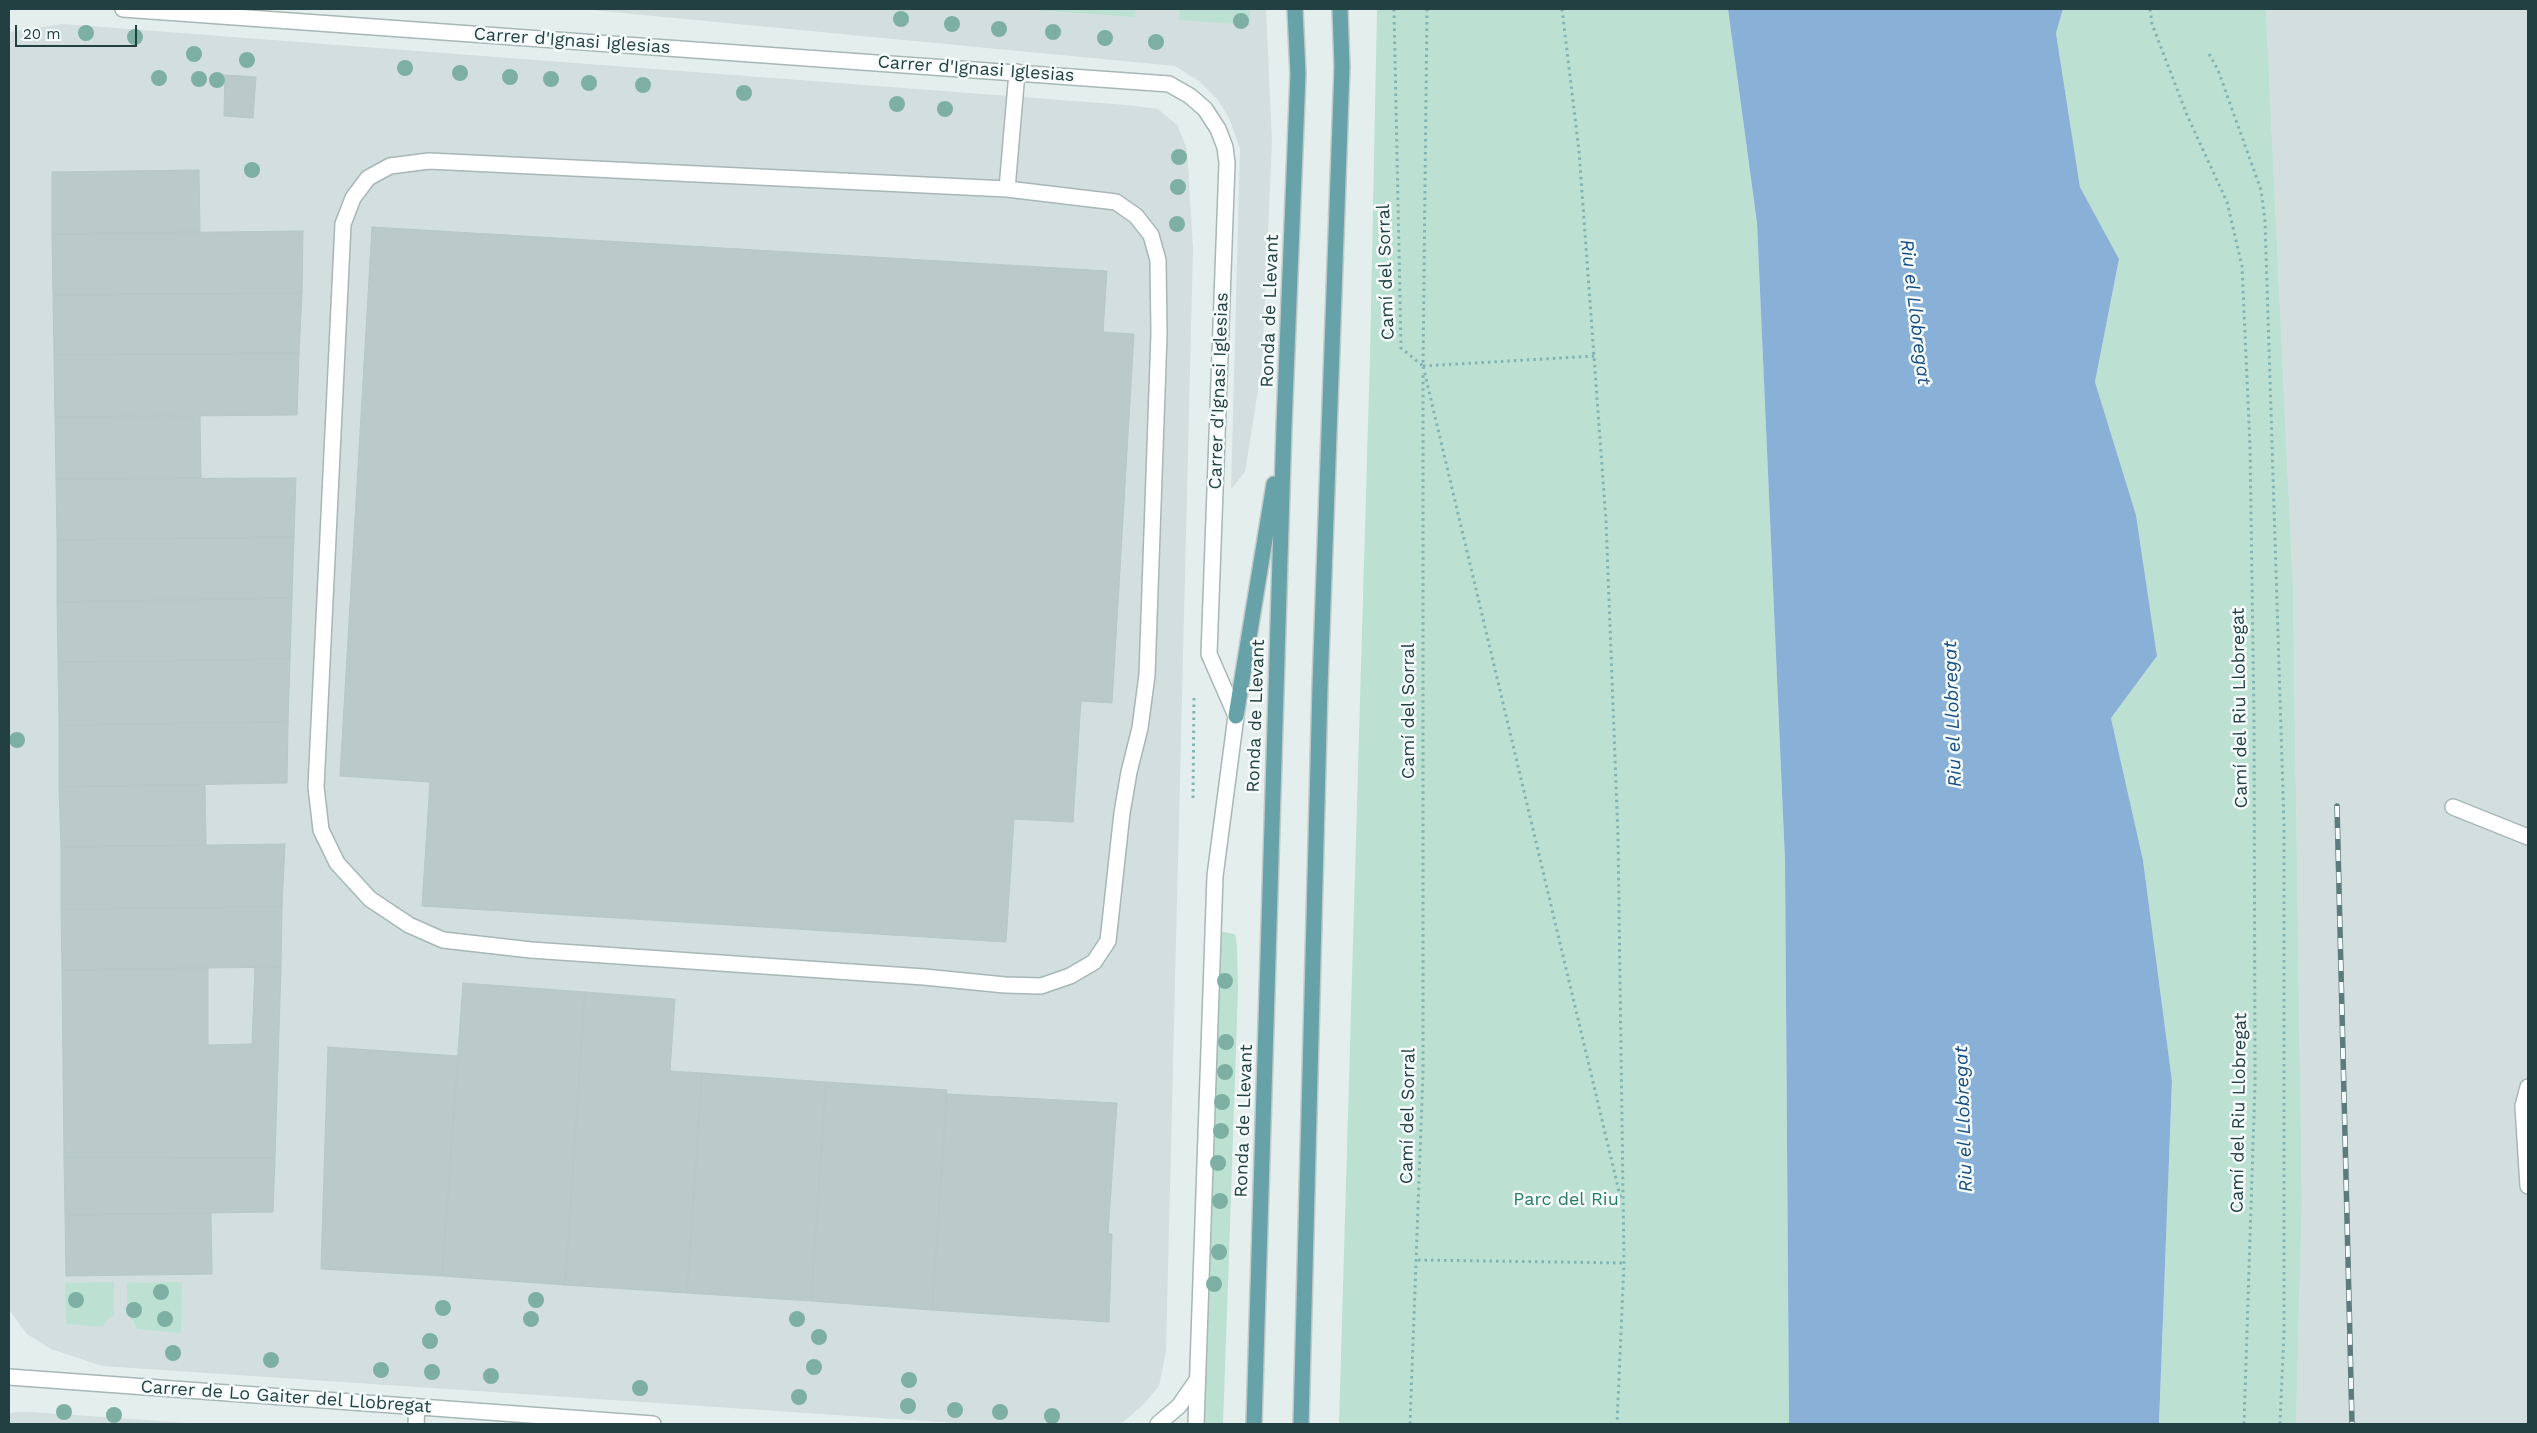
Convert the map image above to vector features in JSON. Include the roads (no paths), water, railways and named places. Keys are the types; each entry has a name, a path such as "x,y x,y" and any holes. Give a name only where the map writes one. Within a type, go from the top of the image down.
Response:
{"main road":[{"name":"Ronda de Llevant","path":"1254,1424 1284,426 1298,74 1295,9"},
{"path":"1301,1424 1320,687 1342,77 1340,9"},
{"path":"1236,716 1284,426"}],"street":[{"name":"Carrer d'Ignasi Iglesias","path":"123,9 1169,84 1190,96 1204,109 1218,129 1225,147 1227,173 1209,654 1236,716"},
{"path":"1007,189 1018,72"},
{"path":"429,161 1007,189 1116,202 1136,216 1151,235 1158,260 1159,334 1147,675 1140,728 1129,772 1122,813 1108,941 1094,962 1070,976 1041,986 531,950 443,940 409,925 370,898 336,863 321,830 316,787 343,224 353,198 368,178 390,166 429,161"},
{"name":"Ronda de Llevant","path":"1196,1424 1215,876 1236,716"},
{"path":"2454,807 2528,837"},
{"path":"2528,1087 2523,1106 2528,1186"},
{"name":"Carrer de Lo Gaiter del Llobregat","path":"9,1377 653,1424"},
{"path":"1158,1424 1179,1406 1198,1379"},
{"path":"416,1424 417,1407"}],"water":[{"name":"Riu el Llobregat","path":"1728,9 2063,9 2056,33 2080,187 2119,259 2095,382 2136,515 2157,656 2111,718 2143,860 2172,1081 2159,1424 1789,1424 1785,861 1757,223"}],"railway":[{"path":"2337,806 2352,1424"}],"park label":[{"name":"Parc del Riu","path":"1566,1200"}]}
